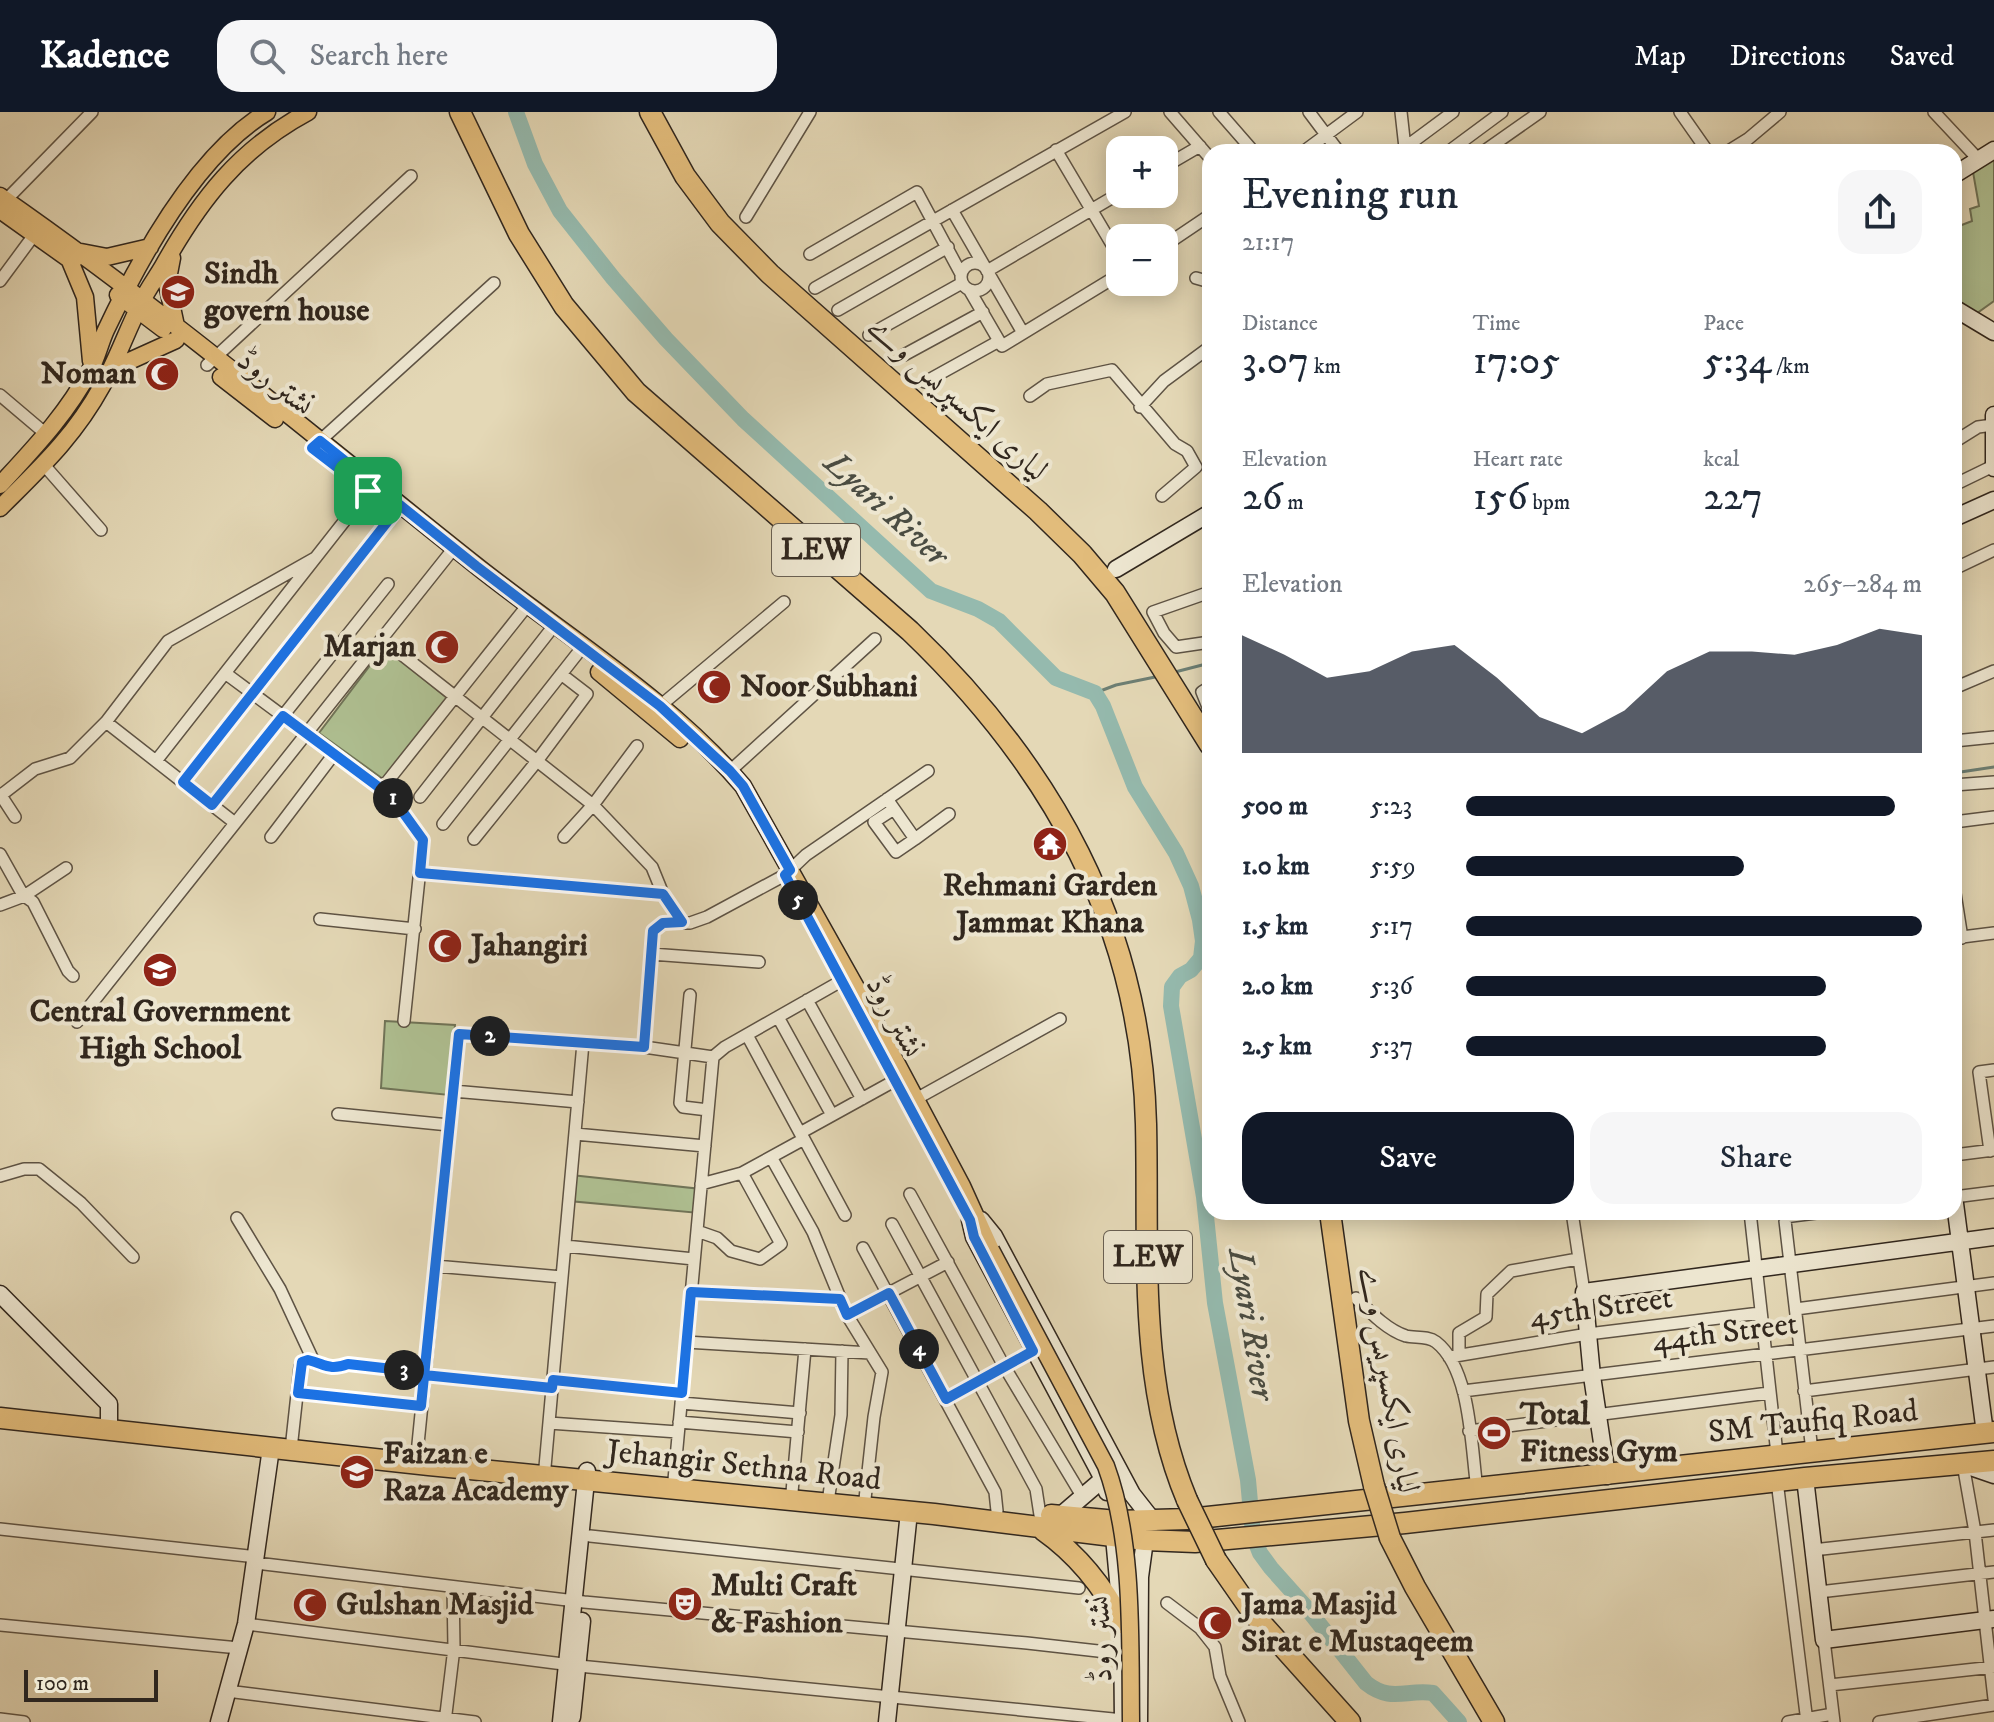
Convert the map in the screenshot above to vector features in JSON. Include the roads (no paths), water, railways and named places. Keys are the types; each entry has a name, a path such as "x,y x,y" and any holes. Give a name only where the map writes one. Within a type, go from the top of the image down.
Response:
{"highway":[{"name":"LEW","path":"460,112 527,246 564,306 636,392 947,666 1016,747 1050,799 1102,903 1122,956 1134,1010 1145,1095 1151,1337 1159,1403 1171,1454 1200,1529 1230,1583 1287,1654 1350,1722"},
{"name":"لیاری ایکسپریس وے","path":"650,112 685,176 720,223 760,264 1038,511 1082,554 1115,593 1202,732"},
{"name":"لیاری ایکسپریس وے","path":"1331,1220 1359,1421 1381,1513 1415,1587 1494,1722"},
{"name":"Jehangir Sethna Road","path":"0,1410 545,1467 592,1476 674,1480 997,1511 1115,1529 1150,1531 1195,1542 1405,1523 1805,1478 1963,1464 1992,1466"},
{"name":"Jehangir Sethna Road","path":"0,1418 271,1448 592,1476 909,1512 1047,1519"},
{"name":"SM Taufiq Road","path":"1399,1498 1991,1430"},
{"name":"Jehangir Sethna Road","path":"1150,1531 1189,1519 1399,1498"},
{"path":"1047,1519 1111,1603 1122,1623"}],"main road":[{"path":"0,485 46,434 75,395 92,367 124,293 188,189 232,137 267,112"},
{"path":"0,508 67,440 103,384 140,304 183,230 213,188 243,156 308,112"},
{"name":"نشتر روڈ","path":"2,202 34,235 73,256"},
{"name":"نشتر روڈ","path":"2,202 140,304 316,444 660,706 743,786 896,1080 1106,1466 1121,1517 1126,1565 1129,1722"},
{"path":"103,384 125,363 176,333 167,284 171,262 183,230"},
{"path":"92,367 85,297 73,256 107,257 150,247"},
{"name":"نشتر روڈ","path":"316,444 368,491 577,654 733,786 788,872 916,1099 972,1220"}],"street":[{"path":"2,202 92,112"},
{"path":"746,217 810,112"},
{"path":"815,288 1125,112"},
{"path":"1170,112 1202,148"},
{"path":"1219,112 1247,144"},
{"path":"1309,112 1333,144"},
{"path":"1314,144 1357,112"},
{"path":"1401,112 1402,144"},
{"path":"1410,144 1453,112"},
{"path":"1459,144 1502,112"},
{"path":"1494,144 1540,112"},
{"path":"1680,112 1702,144"},
{"path":"1740,144 1780,112"},
{"path":"1934,112 1978,159"},
{"path":"1178,159 1200,146"},
{"path":"1056,150 1106,234"},
{"path":"1962,170 1994,150"},
{"path":"211,362 411,176"},
{"path":"810,254 917,192 964,283 1002,346 1106,283"},
{"path":"987,271 1106,201"},
{"path":"952,210 1023,333"},
{"path":"1178,237 1202,220"},
{"path":"0,281 34,235"},
{"path":"838,310 948,247"},
{"path":"974,263 983,266 989,276 980,291 964,283 967,266 974,263"},
{"path":"1196,278 1202,280"},
{"path":"316,444 494,283"},
{"path":"869,335 964,283"},
{"path":"904,355 983,312"},
{"path":"1962,313 1994,332"},
{"path":"925,382 999,341"},
{"path":"1140,407 1164,381 1202,353"},
{"path":"1030,396 1047,384 1112,370 1140,407 1175,444 1187,451 1196,467 1162,496"},
{"path":"0,395 46,434"},
{"path":"1962,481 1994,467 1994,415"},
{"path":"1962,437 1978,427 1993,425"},
{"path":"44,465 101,530"},
{"path":"156,761 368,491"},
{"path":"1962,514 1994,500"},
{"path":"183,782 395,512"},
{"path":"1116,569 1202,518"},
{"path":"1962,565 1994,550"},
{"path":"77,1022 450,553"},
{"path":"15,817 0,795 35,769 70,758 106,722 168,641 315,558"},
{"path":"212,805 388,584"},
{"path":"1202,595 1153,612 1176,647 1202,643"},
{"path":"660,706 784,602"},
{"path":"378,786 387,782 523,611"},
{"path":"420,797 549,632"},
{"path":"382,639 593,805 652,867 663,894 682,922"},
{"path":"730,771 875,639"},
{"path":"443,824 577,654"},
{"path":"225,673 392,797 423,840 404,1021"},
{"path":"474,839 587,694 561,674"},
{"path":"1962,685 1993,674"},
{"path":"106,722 235,823"},
{"path":"1962,740 1994,737"},
{"path":"564,837 593,805 637,746"},
{"path":"271,837 334,754"},
{"path":"928,771 874,822 896,852 949,814"},
{"path":"1962,784 1994,782"},
{"path":"644,1047 653,931 658,925 690,923 707,917 788,872 806,855 890,804"},
{"path":"890,804 915,839"},
{"path":"1962,821 1994,817"},
{"path":"0,854 24,896 33,902 73,976"},
{"path":"0,905 24,896 66,868"},
{"path":"420,873 663,894"},
{"path":"320,919 415,929"},
{"path":"1962,937 1994,933"},
{"path":"651,954 759,962"},
{"path":"417,1454 459,1034 644,1047 713,1057 843,980"},
{"path":"690,995 681,1106 708,1110"},
{"path":"807,1000 862,1099"},
{"path":"778,1017 832,1115"},
{"path":"916,1099 1060,1019"},
{"path":"747,1035 845,1215"},
{"path":"545,1467 583,1043"},
{"path":"674,1480 713,1057"},
{"path":"1962,1154 1992,1150 1979,1072 1994,1070"},
{"path":"701,1184 742,1173 832,1115 896,1080"},
{"path":"453,1091 578,1102"},
{"path":"338,1114 449,1125"},
{"path":"575,1134 705,1146"},
{"path":"771,1157 813,1232 847,1315 882,1372 865,1499"},
{"path":"0,1176 24,1169 39,1169 81,1203 133,1257"},
{"path":"697,1231 717,1238 731,1251 760,1259 781,1244 742,1173"},
{"path":"1962,1196 1994,1192"},
{"path":"910,1194 1004,1366 1082,1496"},
{"path":"237,1218 280,1289 314,1362 321,1367 348,1364 424,1375 553,1384 800,1413"},
{"name":"نشتر روڈ","path":"972,1220 974,1237 1103,1479 1115,1529 1129,1722"},
{"name":"نشتر روڈ","path":"972,1220 994,1236 1150,1531 1140,1577 1129,1722"},
{"path":"1573,1220 1607,1476"},
{"path":"1751,1220 1777,1454"},
{"path":"1785,1220 1812,1451"},
{"path":"1957,1220 1972,1329 1986,1368 1991,1430"},
{"path":"892,1224 1036,1489 1047,1519 1103,1479"},
{"path":"1584,1292 1994,1237"},
{"path":"565,1246 694,1259"},
{"path":"863,1248 995,1492 997,1511"},
{"path":"1477,1489 1463,1391 1454,1356 1459,1333 1486,1317 1487,1294 1511,1271 1578,1259"},
{"path":"847,1315 948,1262"},
{"path":"435,1266 562,1277"},
{"path":"1796,1309 1994,1283"},
{"path":"691,1292 840,1299"},
{"path":"0,1294 109,1404 109,1421"},
{"path":"1356,1298 1371,1314 1400,1334 1435,1341 1454,1356"},
{"name":"45th Street","path":"1454,1356 1588,1334 1760,1313"},
{"name":"44th Street","path":"1463,1391 1994,1326"},
{"path":"686,1342 870,1353"},
{"path":"792,1492 805,1349"},
{"path":"829,1495 841,1415 842,1351"},
{"path":"946,1399 1033,1351"},
{"path":"292,1440 302,1362 314,1362"},
{"path":"1804,1391 1986,1368"},
{"path":"298,1393 421,1406"},
{"path":"1469,1431 1769,1393"},
{"path":"549,1423 798,1432"},
{"path":"219,1722 246,1624 271,1448"},
{"path":"1963,1464 1989,1620 1994,1699"},
{"path":"579,1601 590,1536 592,1476"},
{"path":"572,1722 573,1665 592,1476"},
{"path":"1788,1722 1833,1718 1805,1478"},
{"path":"1777,1481 1807,1720"},
{"path":"887,1722 909,1512"},
{"path":"0,1529 453,1587 1098,1651 1122,1658"},
{"path":"1813,1550 1994,1530"},
{"path":"590,1536 1079,1588"},
{"path":"1819,1592 1994,1572"},
{"path":"1117,1578 1140,1577"},
{"path":"445,1720 454,1648 453,1587"},
{"path":"1167,1603 1200,1628 1215,1647 1220,1676 1239,1722"},
{"path":"1824,1640 1989,1620"},
{"path":"246,1624 573,1665 1129,1722"},
{"path":"0,1625 239,1648"},
{"path":"561,1722 573,1665"},
{"path":"1830,1685 1992,1667"},
{"path":"227,1691 475,1722"},
{"path":"1879,1722 1953,1717 1994,1705"},
{"path":"0,1719 24,1722"}],"waterway":[{"name":"Lyari River","path":"516,112 535,164 560,211 666,339 743,419 931,591 978,609 999,621 1056,678 1095,693 1135,787 1176,853 1191,886 1202,934"},
{"path":"1175,672 1202,665"},
{"path":"1095,693 1116,685 1160,676"},
{"path":"1962,772 1994,767"},
{"name":"Lyari River","path":"1202,950 1201,958 1172,987 1171,1006 1202,1185"},
{"name":"Lyari River","path":"1206,1220 1215,1303 1248,1480 1253,1535 1260,1553 1366,1683 1391,1694 1433,1693 1459,1722"}],"place":[{"name":"Sindh govern house","path":"178,292"},
{"name":"Noman","path":"162,374"},
{"name":"Marjan","path":"442,647"},
{"name":"Noor Subhani","path":"714,687"},
{"name":"Rehmani Garden Jammat Khana","path":"1050,844"},
{"name":"Jahangiri","path":"445,946"},
{"name":"Central Government High School","path":"160,970"},
{"name":"Total Fitness Gym","path":"1494,1433"},
{"name":"Faizan e Raza Academy","path":"357,1472"},
{"name":"Multi Craft & Fashion","path":"685,1604"},
{"name":"Gulshan Masjid","path":"310,1605"},
{"name":"Jama Masjid Sirat e Mustaqeem","path":"1215,1623"}]}
